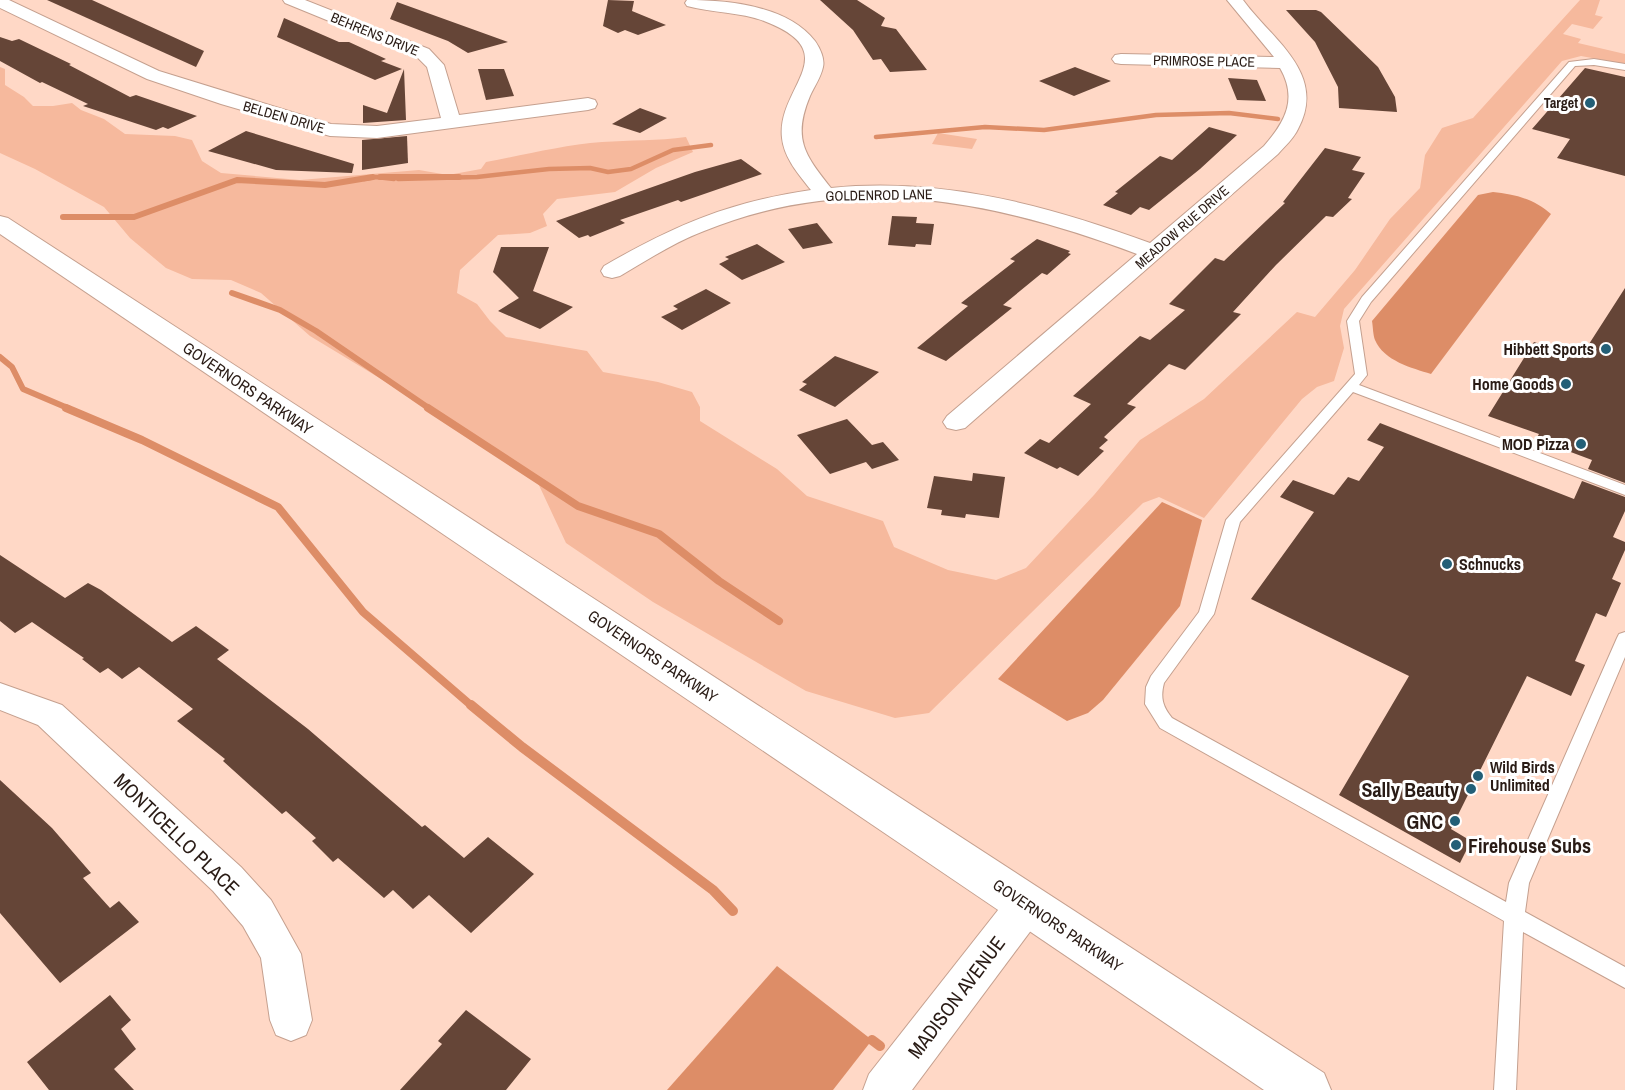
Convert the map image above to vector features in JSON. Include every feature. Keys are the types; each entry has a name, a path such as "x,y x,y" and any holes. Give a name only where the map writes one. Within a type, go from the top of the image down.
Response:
{"main road":[{"name":"GOVERNORS PARKWAY","path":"0,223 1307,1090"}],"street":[{"name":"BEHRENS DRIVE","path":"291,0 427,56 435,65 451,121"},
{"name":"MEADOW RUE DRIVE","path":"956,422 1271,150 1288,130 1298,102 1295,77 1275,43 1236,4 1235,0"},
{"name":"BELDEN DRIVE","path":"0,2 164,79 330,130 377,132 588,104"},
{"path":"693,3 765,16 795,30 812,46 815,65 792,121 791,138 794,150 826,195"},
{"name":"PRIMROSE PLACE","path":"1121,59 1287,63"},
{"name":"GOLDENROD LANE","path":"612,272 668,238 698,225 764,204 826,195 908,192 974,199 1050,216 1153,252"},
{"name":"MONTICELLO PLACE","path":"0,696 50,715 227,879 252,906 281,954 291,1020"},
{"name":"MADISON AVENUE","path":"885,1090 1027,904"}],"lane":[{"path":"1625,68 1594,62 1572,64 1366,300 1353,321 1361,375 1353,387 1233,520 1206,614 1152,691 1152,703 1166,723 1625,978"},
{"path":"1353,387 1625,490"},
{"path":"1505,1090 1514,917 1519,883 1625,638"}],"shaded area":[{"path":"1580,0 1600,0 1595,15 1603,17 1593,29 1572,24 1563,34 1581,39 1578,43 1625,54 1625,64 1581,56 1562,61 1344,309 1340,326 1344,348 1334,381 1317,387 1302,399 1204,518 1159,497 1143,503 929,713 895,718 806,691 653,602 566,543 537,481 434,411 310,336 261,293 231,280 192,279 166,268 130,238 104,207 35,169 0,153 0,67 5,69 5,85 24,97 33,106 72,103 81,110 104,119 125,134 175,136 192,140 202,161 221,173 300,180 419,170 448,175 481,169 486,162 573,145 686,137 693,152 656,168 615,192 557,199 543,214 547,226 530,233 498,235 460,270 457,293 477,304 506,337 587,351 603,372 658,382 692,392 700,407 700,421 777,469 807,496 883,521 894,547 948,570 996,580 1026,568 1094,495 1140,440 1204,399 1297,312 1315,317 1355,270 1390,219 1420,188 1425,155 1442,128 1473,118"},
{"path":"938,133 977,139 972,149 932,144"},
{"path":"1493,192 1524,198 1551,214 1431,374 1392,358 1379,347 1375,340 1372,321 1478,195"},
{"path":"1162,502 1202,520 1180,606 1103,700 1088,713 1067,721 998,679"},
{"path":"777,966 872,1040 833,1090 667,1090"}],"building":[{"path":"47,0 92,0 204,51 196,67"},
{"path":"608,0 634,1 632,11 666,25 638,35 625,30 618,33 603,26"},
{"path":"820,0 857,0 885,18 881,26 896,29 927,70 890,72 881,59 873,60 853,30"},
{"path":"397,2 508,42 468,53 448,41 390,19"},
{"path":"1286,10 1321,12 1378,67 1395,97 1397,112 1339,108 1338,87 1315,42"},
{"path":"284,18 339,42 349,42 386,59 381,61 402,69 375,80 277,37"},
{"path":"0,37 12,41 19,39 71,64 69,65 130,97 136,95 197,116 168,129 163,127 156,130 83,106 88,104 40,83 0,61"},
{"path":"1075,67 1111,81 1074,96 1039,81"},
{"name":"Target","path":"1585,68 1625,77 1625,176 1557,158 1570,139 1532,129"},
{"path":"404,69 406,120 363,123 363,105 387,113"},
{"path":"478,69 504,69 514,96 486,100"},
{"path":"1228,78 1257,80 1266,101 1237,100"},
{"path":"640,108 667,118 640,133 612,124"},
{"path":"1209,127 1237,135 1200,169 1149,210 1140,207 1131,215 1103,205 1118,193 1115,192 1160,156 1172,160"},
{"path":"246,131 354,164 352,173 276,170 208,151"},
{"path":"407,136 408,163 362,170 362,140"},
{"path":"1325,148 1361,157 1352,170 1365,173 1348,198 1352,199 1333,217 1326,216 1276,265 1233,312 1241,314 1185,370 1169,364 1127,404 1136,407 1104,437 1108,440 1099,448 1104,451 1078,476 1024,453 1040,439 1049,443 1091,404 1073,396 1140,336 1150,340 1185,310 1169,304 1215,258 1224,261 1285,203 1283,202"},
{"path":"741,159 762,174 620,220 625,223 590,237 588,235 579,238 556,221 695,172"},
{"path":"892,216 917,217 916,223 934,224 931,245 916,244 915,247 888,245"},
{"path":"817,223 833,243 803,249 788,229"},
{"path":"1037,239 1070,251 1068,253 1071,254 1047,275 1042,273 1003,305 1012,308 946,361 917,348 968,306 961,303 1015,261 1010,259"},
{"path":"757,244 785,262 742,280 719,264 729,259 725,257"},
{"path":"501,247 549,247 533,291 573,307 540,329 498,311 519,298 493,272"},
{"name":"Home Goods","path":"1625,288 1625,483 1588,469 1592,460 1536,439 1539,434 1488,416 1534,342 1580,358"},
{"path":"706,289 731,303 682,330 661,317 678,309 673,306"},
{"path":"835,356 879,372 835,407 799,390 807,384 802,382"},
{"path":"847,419 872,445 883,442 899,460 872,469 866,462 830,474 797,435"},
{"name":"Schnucks","path":"1380,423 1574,499 1582,481 1625,497 1625,511 1613,537 1625,542 1625,550 1612,579 1621,583 1606,617 1596,613 1575,661 1585,665 1571,696 1527,676 1451,829 1471,841 1460,863 1339,795 1409,676 1251,599 1314,512 1280,497 1293,480 1334,495 1348,477 1359,481 1384,447 1367,440"},
{"path":"973,473 1005,477 999,518 966,514 965,518 941,515 942,510 927,508 934,476 972,481"},
{"path":"0,555 65,598 88,583 172,642 196,626 229,650 217,659 308,729 422,827 425,825 464,858 488,837 534,874 471,933 429,895 413,909 393,890 384,898 338,858 333,862 312,841 316,838 286,811 282,814 223,761 225,759 177,721 193,709 139,667 122,679 108,668 100,673 82,659 84,658 32,622 15,633 0,621"},
{"path":"0,780 52,828 91,873 83,878 110,908 119,901 139,922 60,983 0,913"},
{"path":"110,995 131,1020 121,1029 136,1049 114,1069 134,1090 49,1090 27,1062"},
{"path":"466,1010 531,1059 506,1090 400,1090 442,1044 438,1041"}],"waterway":[{"path":"876,137 985,127 1044,130 1156,115 1229,113 1278,119"},
{"path":"398,179 477,177 549,169 590,168 608,172 631,169 673,150 711,145"},
{"path":"63,217 134,217 237,180 325,185 373,177"},
{"path":"364,179 376,177 394,179"},
{"path":"380,177 459,177"},
{"path":"232,293 280,310 316,331 430,409"},
{"path":"0,357 12,367 23,389 70,409"},
{"path":"66,408 142,440 278,507 363,612 473,707"},
{"path":"428,408 578,506 659,534 719,581 779,621"},
{"path":"471,705 522,747 713,890 733,911"},
{"path":"872,1040 880,1046"}],"place":[{"name":"Target","path":"1590,103"},
{"name":"Hibbett Sports","path":"1606,349"},
{"name":"Home Goods","path":"1566,384"},
{"name":"MOD Pizza","path":"1581,444"},
{"name":"Schnucks","path":"1447,564"},
{"name":"Wild Birds Unlimited","path":"1478,776"},
{"name":"Sally Beauty","path":"1471,789"},
{"name":"GNC","path":"1455,821"},
{"name":"Firehouse Subs","path":"1456,845"}]}
